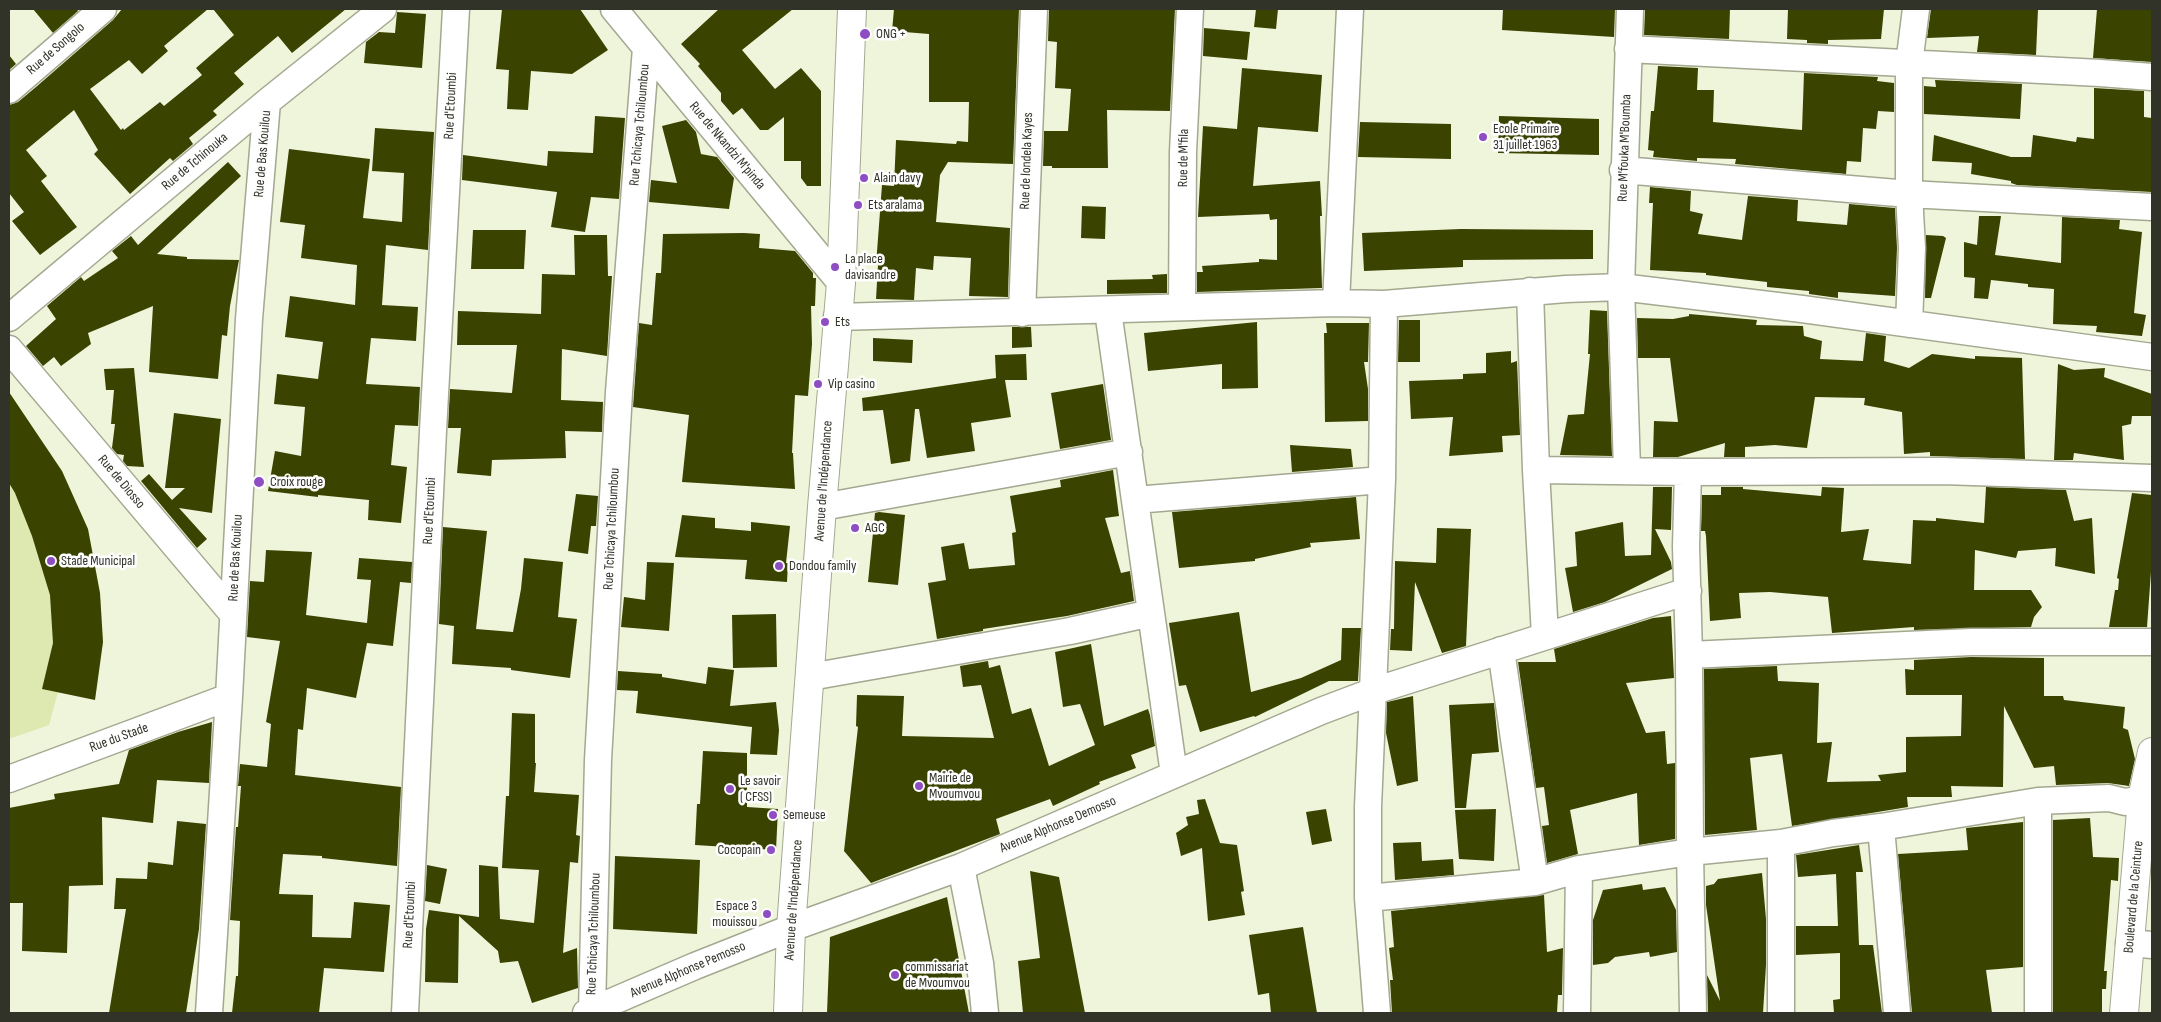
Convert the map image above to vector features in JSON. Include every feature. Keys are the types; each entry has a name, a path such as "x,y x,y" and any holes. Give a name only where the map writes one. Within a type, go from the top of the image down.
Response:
{"street":[{"name":"Rue de Songolo","path":"9,90 104,9"},
{"name":"Rue de Tchinouka","path":"9,318 267,102 383,9"},
{"name":"Rue d'Etoumbi","path":"405,1013 434,412 456,9"},
{"name":"Rue de Nkandzi M'pinda","path":"614,9 841,283"},
{"name":"Avenue de l'Indépendance","path":"788,1013 791,928 822,507 841,283 852,9"},
{"name":"Rue de londela Kayes","path":"1022,312 1034,9"},
{"name":"Rue de M'fila","path":"1182,307 1183,152 1190,9"},
{"path":"1336,303 1350,9"},
{"name":"Rue M'fouka M'Boumba","path":"1627,470 1621,288 1630,9"},
{"path":"1909,324 1912,248 1909,194 1909,64 1916,9"},
{"name":"Rue Tchicaya Tchiloumbou","path":"589,1012 598,760 616,440 646,48"},
{"path":"1628,49 2152,77"},
{"name":"Rue de Bas Kouilou","path":"209,1013 229,697 249,319 267,102"},
{"path":"1624,170 1909,194 2152,207"},
{"path":"837,317 1336,303 1384,304 1530,291 1621,288 1802,309 2152,356"},
{"path":"1530,291 1536,470 1545,636"},
{"path":"1377,1013 1368,898 1368,807 1382,480 1384,304"},
{"path":"1108,310 1174,774"},
{"name":"Rue de Diosso","path":"9,349 233,614"},
{"path":"822,507 1128,452"},
{"path":"1536,470 1688,472 1942,470 2152,478"},
{"path":"1688,472 1686,546 1694,1013"},
{"path":"1135,500 1382,480"},
{"name":"Avenue Alphonse Demosso","path":"791,928 961,867 1321,711 1501,650 1688,591"},
{"path":"810,677 1070,631 1151,613"},
{"path":"1689,655 1971,642 2152,642"},
{"path":"1501,650 1534,882"},
{"name":"Rue du Stade","path":"9,780 229,697"},
{"name":"Boulevard de la Ceinture","path":"2124,1013 2141,944 2146,789 2152,752"},
{"path":"1368,898 1534,882 1579,869 1690,852 1781,843 1833,832 1881,827 2038,801 2109,798 2125,802 2146,789"},
{"path":"2038,801 2038,1013"},
{"path":"1881,827 1897,1013"},
{"path":"1780,1013 1781,843"},
{"path":"961,867 980,963 985,1013"},
{"path":"1577,1013 1579,869"},
{"name":"Avenue Alphonse Pemosso","path":"589,1012 791,928"}],"green space":[{"name":"Stade Municipal","path":"9,400 24,415 62,471 88,529 100,593 103,642 95,700 58,692 49,725 9,739"}],"building":[{"path":"33,9 77,9 78,11 53,33"},
{"path":"122,9 208,9 164,46 168,51 142,74 129,60 90,89 121,130 123,128 124,130 160,102 164,106 202,75 196,68 234,35 213,9 346,9 292,53 278,36 234,73 244,84 213,111 217,115 189,138 193,144 173,161 170,158 130,194 94,154 98,150 74,110 26,150 47,176 41,181 77,227 40,255 12,221 24,212 9,193 9,105 18,102 36,87 113,20"},
{"path":"502,9 580,9 608,50 572,74 531,71 528,110 507,109 509,70 496,69"},
{"path":"719,9 793,9 742,50 775,89 801,68 821,91 821,186 807,186 801,178 801,161 784,161 784,117 768,130 760,130 742,108 733,115 721,101 721,93 698,66 700,64 681,44"},
{"path":"894,9 1019,9 1013,164 948,162 940,175 936,222 1010,228 1008,297 969,296 971,258 934,256 933,270 916,268 914,300 876,299 878,265 876,265 882,185 894,186 896,140 956,144 957,141 968,142 969,102 929,102 929,34 892,31"},
{"path":"1049,9 1175,9 1170,111 1107,110 1108,168 1052,168 1052,166 1043,166 1044,131 1068,131 1071,89 1055,88 1057,42 1048,41"},
{"path":"1256,9 1278,9 1276,29 1254,27"},
{"path":"1503,9 1615,9 1614,37 1502,30"},
{"path":"1645,9 1730,9 1729,39 1644,35"},
{"path":"1788,9 1884,9 1881,39 1828,40 1828,44 1807,43 1807,40 1787,39"},
{"path":"1931,9 2038,9 2036,55 1977,52 1979,36 1927,38"},
{"path":"2097,9 2152,9 2152,62 2093,58"},
{"path":"397,12 426,14 422,68 364,63 366,42 379,32 395,33"},
{"path":"1204,28 1250,32 1247,60 1203,56"},
{"path":"9,55 16,64 9,70"},
{"path":"1658,66 1698,68 1697,90 1714,90 1713,122 1802,130 1804,73 1878,77 1877,81 1894,83 1894,112 1878,111 1876,129 1863,128 1861,162 1847,161 1846,174 1735,164 1736,159 1697,158 1697,161 1653,157 1654,151 1648,150 1651,111 1654,111"},
{"path":"1242,68 1322,75 1318,132 1258,127 1253,186 1320,181 1322,288 1197,292 1197,272 1203,272 1202,266 1259,262 1259,259 1277,260 1277,219 1270,220 1269,214 1198,217 1203,126 1237,129"},
{"path":"1935,80 2022,84 2020,119 1924,114 1924,86 1936,87"},
{"path":"2094,88 2144,91 2144,117 2152,118 2152,192 2017,185 2011,183 2011,181 1971,174 1972,163 1932,161 1934,135 2011,157 2031,157 2033,135 2076,142 2077,137 2094,139"},
{"path":"595,116 625,118 619,199 591,197 585,232 551,227 557,192 462,180 463,155 547,166 548,151 593,153"},
{"path":"1499,116 1599,119 1599,155 1498,153"},
{"path":"686,120 696,132 701,154 717,157 734,178 729,209 649,202 651,180 677,183 662,126"},
{"path":"1360,122 1451,124 1451,159 1358,157"},
{"path":"375,128 434,132 428,250 386,245 382,305 418,307 416,341 371,338 366,384 420,387 418,426 395,425 391,465 407,467 401,523 368,520 369,500 318,495 318,497 268,491 275,451 301,456 305,407 274,404 277,374 318,379 323,342 285,337 290,296 355,305 357,265 301,258 305,225 280,222 289,149 370,159 363,218 402,222 404,173 372,171"},
{"path":"228,162 241,176 157,254 187,257 187,259 239,260 230,306 227,336 222,335 218,379 149,372 153,306 88,333 91,344 61,366 54,357 43,366 26,346 56,319 47,306 81,277 84,281 118,258 112,251 131,236 138,245"},
{"path":"1650,187 1691,191 1690,211 1703,214 1698,234 1742,240 1748,196 1798,200 1797,221 1847,225 1849,204 1895,208 1897,248 1895,296 1838,292 1838,298 1809,294 1809,291 1767,287 1767,282 1706,275 1706,273 1650,270 1653,203 1649,203"},
{"path":"1082,206 1106,207 1105,239 1081,238"},
{"path":"1979,216 2001,216 1995,255 2061,263 2062,217 2120,220 2119,229 2142,232 2134,313 2146,315 2142,336 2096,332 2097,326 2053,324 2054,289 2028,287 2028,284 1991,280 1988,299 1974,298 1975,278 1964,277 1964,242 1977,245"},
{"path":"1461,229 1593,230 1593,259 1463,260 1463,267 1364,271 1362,233"},
{"path":"473,230 526,230 524,269 471,269"},
{"path":"663,234 760,234 759,248 795,251 813,273 813,278 816,278 815,306 811,306 812,344 808,396 795,395 792,453 795,489 682,482 689,415 633,407 639,323 652,325 656,273 661,273"},
{"path":"574,235 607,235 608,276 612,276 607,356 562,349 561,400 603,402 602,432 565,431 566,458 492,460 491,476 457,473 461,428 448,428 450,389 512,393 517,345 457,345 458,311 541,314 542,274 575,275"},
{"path":"1926,235 1943,236 1946,238 1931,298 1925,298"},
{"path":"1167,274 1167,293 1107,294 1107,280 1153,279 1152,275"},
{"path":"1590,310 1607,311 1612,456 1560,455 1568,415 1584,414 1590,354 1588,354"},
{"path":"1689,314 1757,320 1756,325 1803,326 1804,336 1822,341 1820,359 1863,361 1866,333 1886,336 1884,361 1909,368 1932,354 1975,359 1975,356 2022,358 2025,459 1930,456 1930,452 1904,454 1902,412 1864,405 1865,398 1815,397 1807,448 1775,445 1745,447 1745,457 1724,457 1725,443 1678,457 1653,457 1654,421 1678,422 1670,358 1638,358 1637,318 1673,319 1689,316"},
{"path":"1399,320 1420,320 1420,362 1398,362"},
{"path":"1257,322 1258,388 1222,389 1222,364 1148,371 1144,333"},
{"path":"1326,323 1369,323 1368,362 1364,362 1368,389 1368,421 1325,422 1324,333 1327,333"},
{"path":"1012,327 1031,327 1032,347 1012,348"},
{"path":"873,338 913,340 912,363 873,361"},
{"path":"1511,351 1511,363 1517,361 1520,435 1502,436 1503,452 1449,456 1453,417 1411,419 1409,381 1463,379 1463,374 1486,373 1486,353"},
{"path":"1026,354 1027,380 1005,380 1011,417 971,423 975,451 927,458 919,409 915,409 910,461 891,464 883,410 863,411 862,398 996,378 995,355"},
{"path":"2058,364 2074,370 2105,368 2104,377 2152,394 2152,416 2132,416 2131,424 2122,426 2124,460 2074,453 2073,460 2054,460"},
{"path":"134,368 144,467 127,466 123,461 124,455 117,454 112,448 115,424 111,424 114,390 106,390 104,369"},
{"path":"1103,384 1111,440 1060,449 1051,393"},
{"name":"Stade Municipal","path":"9,392 62,471 88,529 100,593 103,642 95,700 42,689 53,643 50,595 32,536 15,493 9,483"},
{"path":"174,413 221,419 212,513 179,508 207,539 197,548 141,481 149,474 172,500 185,488 165,488"},
{"path":"1290,445 1351,449 1353,467 1292,472"},
{"path":"1113,470 1119,516 1105,518 1121,573 1130,571 1134,601 1067,616 983,629 983,631 937,639 928,583 946,580 941,547 964,543 969,569 1015,565 1012,533 1016,532 1010,496 1061,487 1060,480"},
{"path":"1653,487 1672,487 1671,530 1655,529 1671,562 1672,569 1605,602 1573,612 1565,568 1577,566 1575,532 1623,522 1625,556 1651,555"},
{"path":"1721,487 1743,487 1743,489 1821,496 1822,487 1844,488 1841,532 1869,529 1863,560 1911,564 1913,520 1936,521 1936,518 1984,523 1986,487 2066,490 2074,521 2092,518 2095,574 2055,566 2056,548 2018,551 2016,558 1975,550 1974,590 2031,590 2042,607 2034,617 2031,627 1914,630 1914,627 1832,633 1828,597 1770,592 1739,593 1741,618 1710,621 1706,536 1705,531 1701,531 1702,495 1721,495"},
{"path":"2132,493 2152,495 2152,558 2147,627 2109,627 2115,590 2118,590 2119,579 2117,578"},
{"path":"576,494 598,496 596,526 591,526 588,554 568,551"},
{"path":"1356,497 1360,539 1310,543 1311,547 1255,559 1255,561 1179,568 1172,512"},
{"path":"875,513 905,515 898,585 868,582"},
{"path":"682,515 715,518 715,528 751,531 751,522 790,526 786,563 788,563 787,582 745,579 747,560 675,557"},
{"path":"443,527 487,531 476,629 513,632 521,589 524,558 563,562 558,617 577,619 570,678 511,670 511,668 452,664 454,626 439,624"},
{"path":"1437,528 1471,529 1466,646 1442,653 1415,582 1412,651 1390,650 1391,629 1394,629 1395,561 1436,563"},
{"path":"266,550 312,552 306,615 367,623 371,580 357,579 359,558 412,562 411,583 400,582 393,646 367,643 356,698 307,688 303,730 298,729 295,775 401,787 397,866 322,858 322,856 283,854 279,894 313,895 312,937 351,938 354,902 390,905 384,972 324,968 319,1013 232,1013 236,976 238,976 240,921 230,920 236,827 238,827 241,786 238,786 240,764 267,767 271,724 266,722 280,641 247,637 250,581 264,582"},
{"path":"647,562 674,563 669,631 621,627 624,597 645,600"},
{"path":"1239,612 1251,692 1301,678 1341,660 1342,628 1361,628 1358,681 1329,681 1255,717 1200,732 1186,685 1179,686 1169,623"},
{"path":"776,614 777,667 733,668 732,615"},
{"path":"1671,616 1674,678 1626,683 1646,733 1665,731 1667,764 1675,763 1675,839 1639,845 1637,793 1570,810 1578,854 1547,863 1542,826 1549,825 1544,787 1536,788 1518,662 1556,662 1554,649 1653,618"},
{"path":"1091,644 1104,726 1148,709 1155,746 1131,755 1136,768 1099,782 1100,784 1053,806 1050,799 996,819 1000,834 871,883 844,851 858,727 856,726 857,695 904,696 902,736 994,738 981,685 963,687 960,666 988,661 989,668 1000,665 1012,714 1031,708 1049,766 1095,745 1080,704 1063,707 1055,652"},
{"path":"1971,657 2044,658 2044,696 2063,696 2064,700 2125,707 2123,728 2128,730 2135,759 2129,786 2108,783 2056,785 2054,766 2034,768 2004,706 2003,787 1951,786 1952,797 1907,797 1908,807 1792,826 1782,754 1750,758 1757,830 1705,835 1704,669 1777,666 1778,681 1819,683 1817,743 1832,742 1827,782 1881,781 1878,775 1906,772 1906,737 1961,736 1962,695 1906,695 1905,669 1914,670 1914,660"},
{"path":"708,667 734,670 730,706 776,702 779,730 777,755 750,754 752,727 636,713 638,691 617,690 618,671 662,674 662,677 706,684"},
{"path":"1413,696 1418,781 1397,786 1386,733 1387,702"},
{"path":"1494,703 1499,752 1472,754 1466,808 1455,808 1449,705"},
{"path":"512,713 535,714 536,763 534,792 579,795 576,835 580,836 578,863 570,862 563,953 577,948 578,988 532,1003 518,961 500,963 498,951 459,916 458,983 425,982 426,929 429,910 479,917 479,865 498,867 500,919 534,923 539,870 502,868 506,796 509,796"},
{"path":"212,722 209,783 157,780 153,823 102,817 103,885 69,886 67,953 22,951 23,903 9,903 9,808 55,799 54,794 119,784 129,750"},
{"path":"703,751 747,753 747,807 778,809 776,850 695,845 697,804 700,804"},
{"path":"1205,799 1220,843 1237,845 1244,891 1241,892 1245,915 1208,921 1202,848 1181,856 1176,833 1188,825 1186,817 1199,814 1197,800"},
{"path":"1326,809 1332,841 1312,845 1306,812"},
{"path":"1496,809 1494,861 1459,859 1455,810"},
{"path":"2090,818 2093,857 2119,858 2118,881 2111,880 2104,971 2107,971 2106,989 2102,989 2102,1013 2053,1013 2053,820"},
{"path":"177,821 206,824 199,929 186,1013 109,1013 126,909 114,909 116,878 147,879 148,862 173,865"},
{"path":"2023,822 2023,967 1986,970 1992,1013 1912,1013 1898,854 1968,850 1966,828"},
{"path":"1421,842 1422,861 1453,859 1454,875 1395,880 1393,843"},
{"path":"1859,845 1863,872 1856,872 1859,945 1873,945 1882,1013 1834,1013 1833,1000 1840,999 1840,953 1796,955 1796,926 1838,926 1836,874 1798,877 1796,855"},
{"path":"615,856 700,860 697,934 613,929"},
{"path":"427,865 447,869 440,904 425,901"},
{"path":"1030,871 1059,877 1085,1013 1023,1013 1018,961 1040,958"},
{"path":"1762,873 1766,919 1763,1013 1708,1013 1707,975 1720,1001 1706,905 1706,886 1714,884 1718,879"},
{"path":"1642,884 1643,890 1665,887 1676,910 1677,952 1650,957 1649,952 1615,957 1608,963 1593,965 1593,920 1603,890"},
{"path":"1544,895 1547,952 1563,948 1562,995 1558,995 1557,1013 1392,1013 1390,980 1393,980 1389,948 1394,947 1391,911"},
{"name":"commissariat de Mvoumvou","path":"947,897 969,1013 827,1013 830,937"},
{"path":"1303,927 1317,1013 1271,1013 1269,993 1258,995 1249,935"}],"place":[{"name":"ONG +","path":"865,34"},
{"name":"Ecole Primaire 31 juillet 1963","path":"1483,137"},
{"name":"Alain davy","path":"864,178"},
{"name":"Ets aralama","path":"858,205"},
{"name":"La place davisandre","path":"835,267"},
{"name":"Ets","path":"825,322"},
{"name":"Vip casino","path":"818,384"},
{"name":"Croix rouge","path":"259,482"},
{"name":"AGC","path":"855,528"},
{"name":"Stade Municipal","path":"51,561"},
{"name":"Dondou family","path":"779,566"},
{"name":"Mairie de Mvoumvou","path":"919,786"},
{"name":"Le savoir ( CFSS)","path":"730,789"},
{"name":"Semeuse","path":"773,815"},
{"name":"Cocopain","path":"771,850"},
{"name":"Espace 3 mouissou","path":"767,914"},
{"name":"commissariat de Mvoumvou","path":"895,975"}]}
